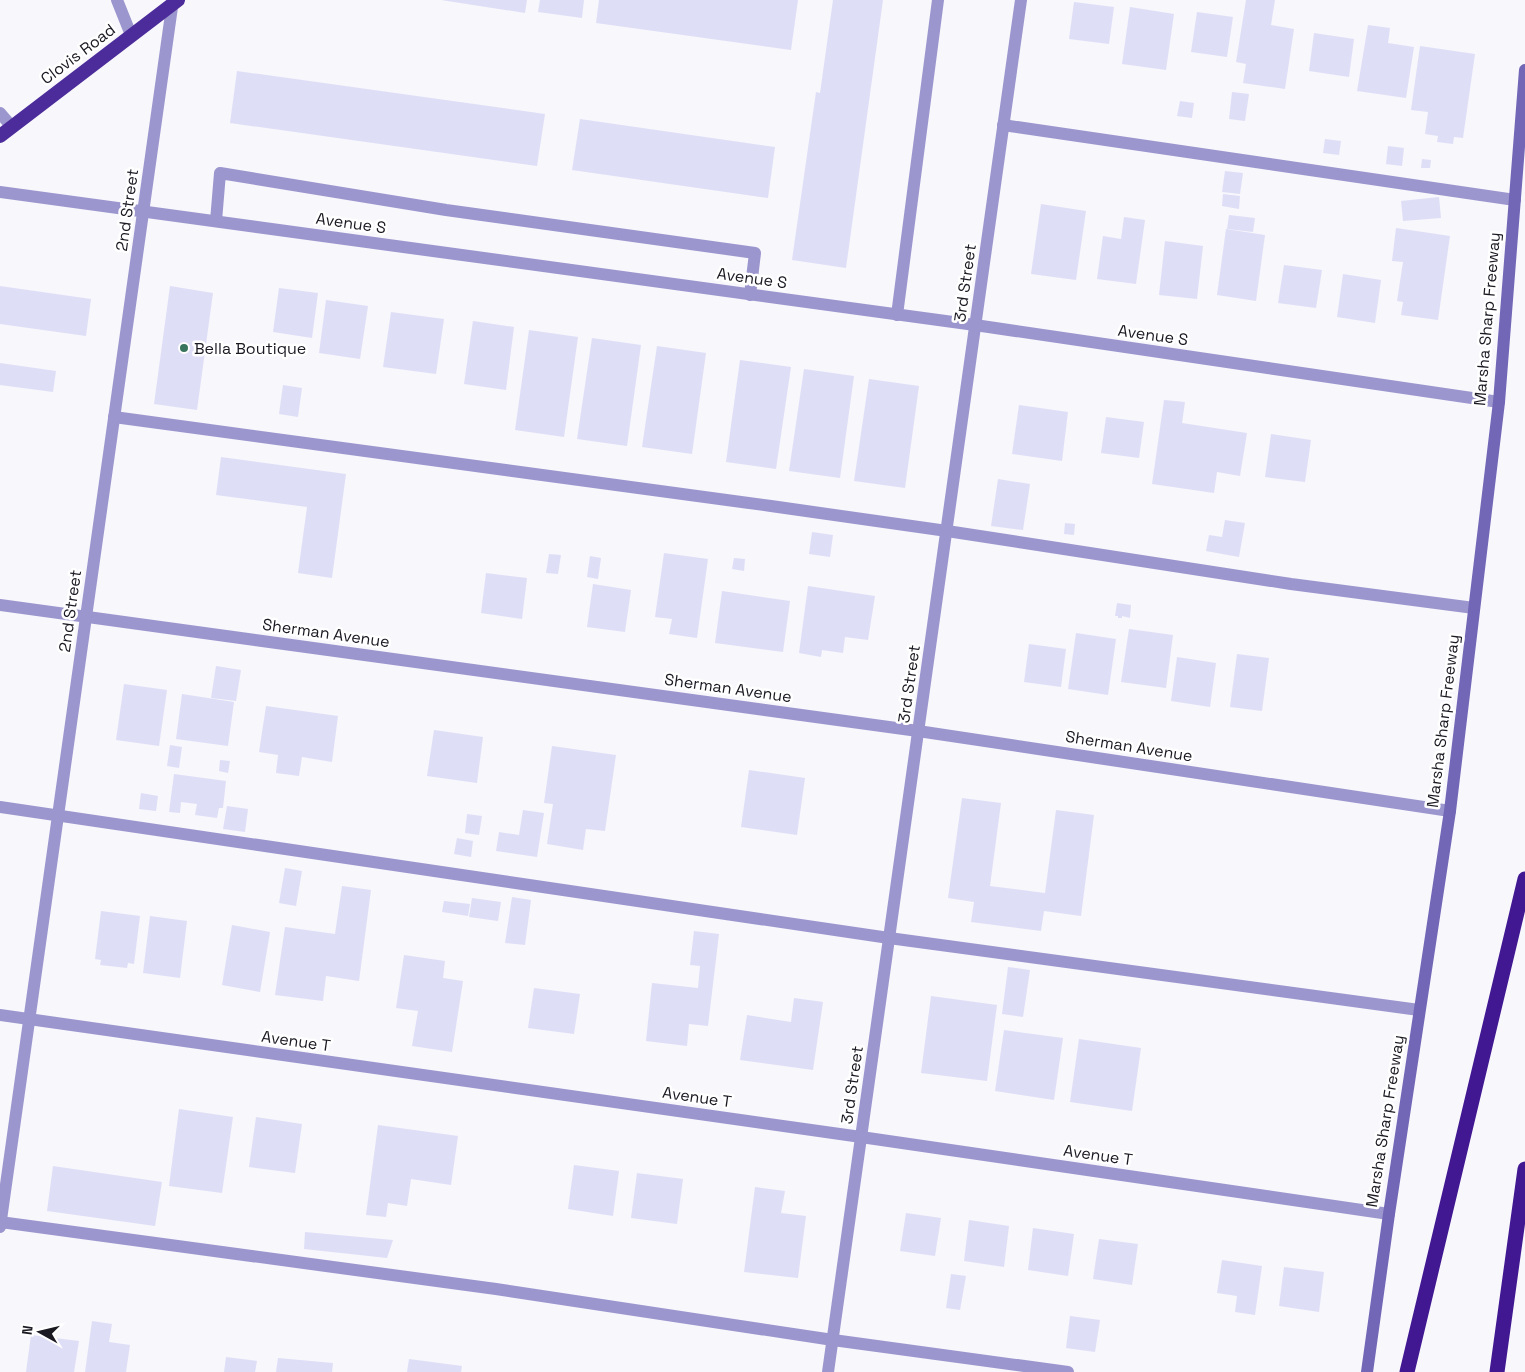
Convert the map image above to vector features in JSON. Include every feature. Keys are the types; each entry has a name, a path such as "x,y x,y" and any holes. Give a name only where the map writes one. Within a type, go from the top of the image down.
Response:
{"highway":[{"name":"Clovis Road","path":"0,136 175,1"},
{"path":"1407,1372 1525,880"},
{"path":"1497,1372 1525,1169"}],"main road":[{"name":"Marsha Sharp Freeway","path":"1367,1372 1419,1010 1450,811 1499,402 1525,70"}],"street":[{"path":"117,0 132,35"},
{"path":"897,315 938,0"},
{"name":"3rd Street","path":"828,1372 1021,0"},
{"name":"2nd Street","path":"0,1224 143,211 175,1"},
{"path":"0,113 12,126"},
{"path":"1003,125 1514,200"},
{"path":"216,221 220,173 446,210 754,253 750,294"},
{"name":"Avenue S","path":"0,192 975,325 1499,402"},
{"path":"114,417 947,531 1291,584 1474,608"},
{"name":"Sherman Avenue","path":"0,605 918,731 1450,811"},
{"path":"0,807 889,938 1419,1010"},
{"name":"Avenue T","path":"0,1016 862,1137 1389,1214"},
{"path":"0,1224 496,1289 833,1340 1068,1372"}],"building":[{"path":"441,0 527,0 525,13"},
{"path":"540,0 584,0 582,18 538,12"},
{"path":"599,0 798,0 791,50 596,23"},
{"path":"833,0 883,0 846,268 792,260 816,92 820,93"},
{"path":"1246,0 1275,0 1271,25 1294,29 1285,89 1243,83 1246,64 1236,62"},
{"path":"1074,2 1114,7 1109,44 1069,39"},
{"path":"1130,7 1174,14 1166,70 1122,64"},
{"path":"1197,12 1233,17 1227,57 1191,52"},
{"path":"1368,25 1390,28 1388,43 1414,47 1406,98 1357,91"},
{"path":"1314,33 1354,39 1349,77 1309,71"},
{"path":"1420,46 1475,54 1463,138 1454,137 1453,144 1437,142 1438,136 1425,134 1428,112 1411,110"},
{"path":"237,71 545,114 537,166 230,123"},
{"path":"1232,92 1249,94 1245,121 1229,119"},
{"path":"1180,101 1194,103 1192,118 1177,116"},
{"path":"580,119 775,147 768,198 572,170"},
{"path":"1325,139 1341,141 1339,155 1323,153"},
{"path":"1388,146 1404,148 1402,166 1386,164"},
{"path":"1422,159 1431,160 1430,168 1421,168"},
{"path":"1225,171 1243,173 1240,194 1222,192"},
{"path":"1223,194 1240,196 1239,209 1222,206"},
{"path":"1439,197 1441,218 1403,221 1401,201"},
{"path":"1041,204 1086,211 1076,280 1031,274"},
{"path":"1229,215 1255,218 1253,232 1227,229"},
{"path":"1124,217 1145,220 1136,284 1097,279 1103,236 1121,239"},
{"path":"1396,228 1450,236 1438,320 1401,315 1403,302 1397,301 1403,262 1392,261"},
{"path":"1226,229 1265,235 1256,301 1217,295"},
{"path":"1165,241 1203,246 1197,299 1159,295"},
{"path":"1284,265 1322,270 1316,308 1278,303"},
{"path":"1343,274 1381,280 1375,323 1337,317"},
{"path":"0,286 91,299 86,336 0,324"},
{"name":"Bella Boutique","path":"170,286 213,293 197,410 154,404"},
{"path":"279,288 318,293 312,338 273,332"},
{"path":"326,300 368,306 360,359 319,353"},
{"path":"391,312 444,319 436,374 383,367"},
{"path":"473,321 514,327 506,390 464,384"},
{"path":"529,330 578,337 564,437 515,430"},
{"path":"592,338 641,345 627,446 577,439"},
{"path":"657,346 706,353 692,454 642,447"},
{"path":"740,360 791,367 776,469 726,462"},
{"path":"0,363 56,371 53,392 0,385"},
{"path":"804,369 854,376 840,478 789,471"},
{"path":"869,379 919,386 905,488 854,481"},
{"path":"283,385 302,388 298,417 279,414"},
{"path":"1164,400 1185,402 1182,423 1247,433 1240,476 1217,472 1214,493 1152,484"},
{"path":"1019,405 1068,412 1062,461 1012,454"},
{"path":"1106,417 1144,422 1139,458 1101,453"},
{"path":"1271,434 1311,440 1305,482 1265,477"},
{"path":"221,457 346,474 332,578 298,573 307,507 216,495"},
{"path":"998,479 1030,484 1023,530 991,526"},
{"path":"1225,520 1245,523 1239,557 1206,551 1209,535 1222,537"},
{"path":"1065,523 1075,524 1074,535 1064,534"},
{"path":"812,532 833,535 830,557 809,554"},
{"path":"664,553 708,559 697,638 669,634 672,619 655,617"},
{"path":"549,554 561,555 558,574 546,573"},
{"path":"590,556 601,558 598,579 587,577"},
{"path":"734,558 745,559 744,571 732,569"},
{"path":"486,573 527,578 522,619 481,613"},
{"path":"593,584 631,590 625,632 587,627"},
{"path":"808,586 875,596 868,640 845,637 843,653 822,650 821,657 799,653"},
{"path":"722,591 790,601 783,652 715,643"},
{"path":"1117,603 1131,605 1130,618 1122,616 1122,618 1118,618 1118,616 1115,616"},
{"path":"1129,629 1173,635 1166,688 1121,682"},
{"path":"1076,633 1116,639 1108,695 1068,689"},
{"path":"1029,644 1066,649 1061,687 1024,682"},
{"path":"1237,654 1269,658 1262,711 1230,707"},
{"path":"1177,657 1216,663 1210,707 1171,701"},
{"path":"216,666 241,670 236,701 211,698"},
{"path":"124,684 167,690 159,746 116,740"},
{"path":"182,694 234,702 228,746 176,739"},
{"path":"266,706 338,716 332,762 302,757 299,776 276,773 278,755 259,752"},
{"path":"434,730 483,737 477,783 427,776"},
{"path":"170,745 182,747 179,768 167,766"},
{"path":"552,746 616,755 605,831 586,829 583,850 547,844 553,804 544,803"},
{"path":"220,760 230,761 228,773 219,771"},
{"path":"749,770 805,778 797,835 741,827"},
{"path":"174,774 226,781 223,808 219,808 217,818 195,815 197,804 181,802 180,813 169,812"},
{"path":"141,793 158,796 156,811 139,809"},
{"path":"962,798 1001,803 990,886 1045,893 1056,810 1094,815 1081,916 1044,911 1041,931 971,922 974,902 948,898"},
{"path":"227,806 248,809 245,832 223,829"},
{"path":"523,810 544,813 537,857 496,851 499,832 519,835"},
{"path":"467,814 482,816 479,835 465,833"},
{"path":"457,838 473,841 471,857 454,854"},
{"path":"285,868 302,871 296,906 279,903"},
{"path":"342,886 371,890 359,981 326,976 323,1001 275,995 285,927 335,934"},
{"path":"512,897 531,900 525,945 505,943"},
{"path":"472,898 501,902 498,921 469,917"},
{"path":"444,901 470,904 468,916 442,912"},
{"path":"101,911 140,916 134,964 128,963 127,968 100,965 101,960 95,959"},
{"path":"150,916 187,921 180,978 143,973"},
{"path":"232,925 270,932 260,992 222,985"},
{"path":"694,931 719,934 708,1026 689,1024 687,1046 646,1041 652,983 698,988 700,966 690,965"},
{"path":"404,955 445,961 443,978 463,981 452,1052 412,1046 418,1011 396,1008"},
{"path":"1008,967 1030,970 1023,1017 1002,1014"},
{"path":"534,988 580,994 574,1034 528,1028"},
{"path":"931,996 997,1005 987,1081 921,1073"},
{"path":"794,998 823,1002 813,1070 740,1060 747,1015 791,1022"},
{"path":"1004,1030 1063,1038 1054,1100 995,1091"},
{"path":"1079,1039 1141,1048 1132,1111 1070,1102"},
{"path":"179,1109 233,1117 222,1193 169,1186"},
{"path":"256,1117 302,1124 295,1173 249,1167"},
{"path":"378,1125 458,1136 451,1185 411,1179 407,1206 388,1203 386,1217 366,1215"},
{"path":"574,1165 619,1171 613,1216 568,1209"},
{"path":"53,1166 162,1182 155,1226 47,1211"},
{"path":"637,1173 683,1179 677,1224 631,1218"},
{"path":"755,1187 785,1191 781,1213 806,1216 798,1278 744,1272"},
{"path":"906,1213 941,1218 935,1256 900,1251"},
{"path":"969,1220 1009,1226 1004,1267 964,1261"},
{"path":"1033,1228 1074,1234 1068,1276 1028,1270"},
{"path":"305,1232 393,1240 387,1258 304,1249"},
{"path":"1099,1239 1138,1244 1132,1285 1093,1279"},
{"path":"1222,1260 1262,1266 1255,1315 1235,1312 1237,1296 1217,1293"},
{"path":"1284,1267 1324,1272 1319,1312 1279,1306"},
{"path":"951,1274 966,1276 960,1310 946,1308"},
{"path":"1070,1316 1100,1320 1095,1352 1066,1348"},
{"path":"92,1321 112,1324 109,1342 130,1345 126,1372 85,1372"},
{"path":"31,1335 79,1341 74,1372 26,1372"},
{"path":"226,1357 257,1361 255,1372 224,1372"},
{"path":"278,1358 333,1363 332,1372 276,1372"},
{"path":"409,1359 462,1366 461,1372 407,1372"}],"place":[{"name":"Bella Boutique","path":"184,348"}]}
